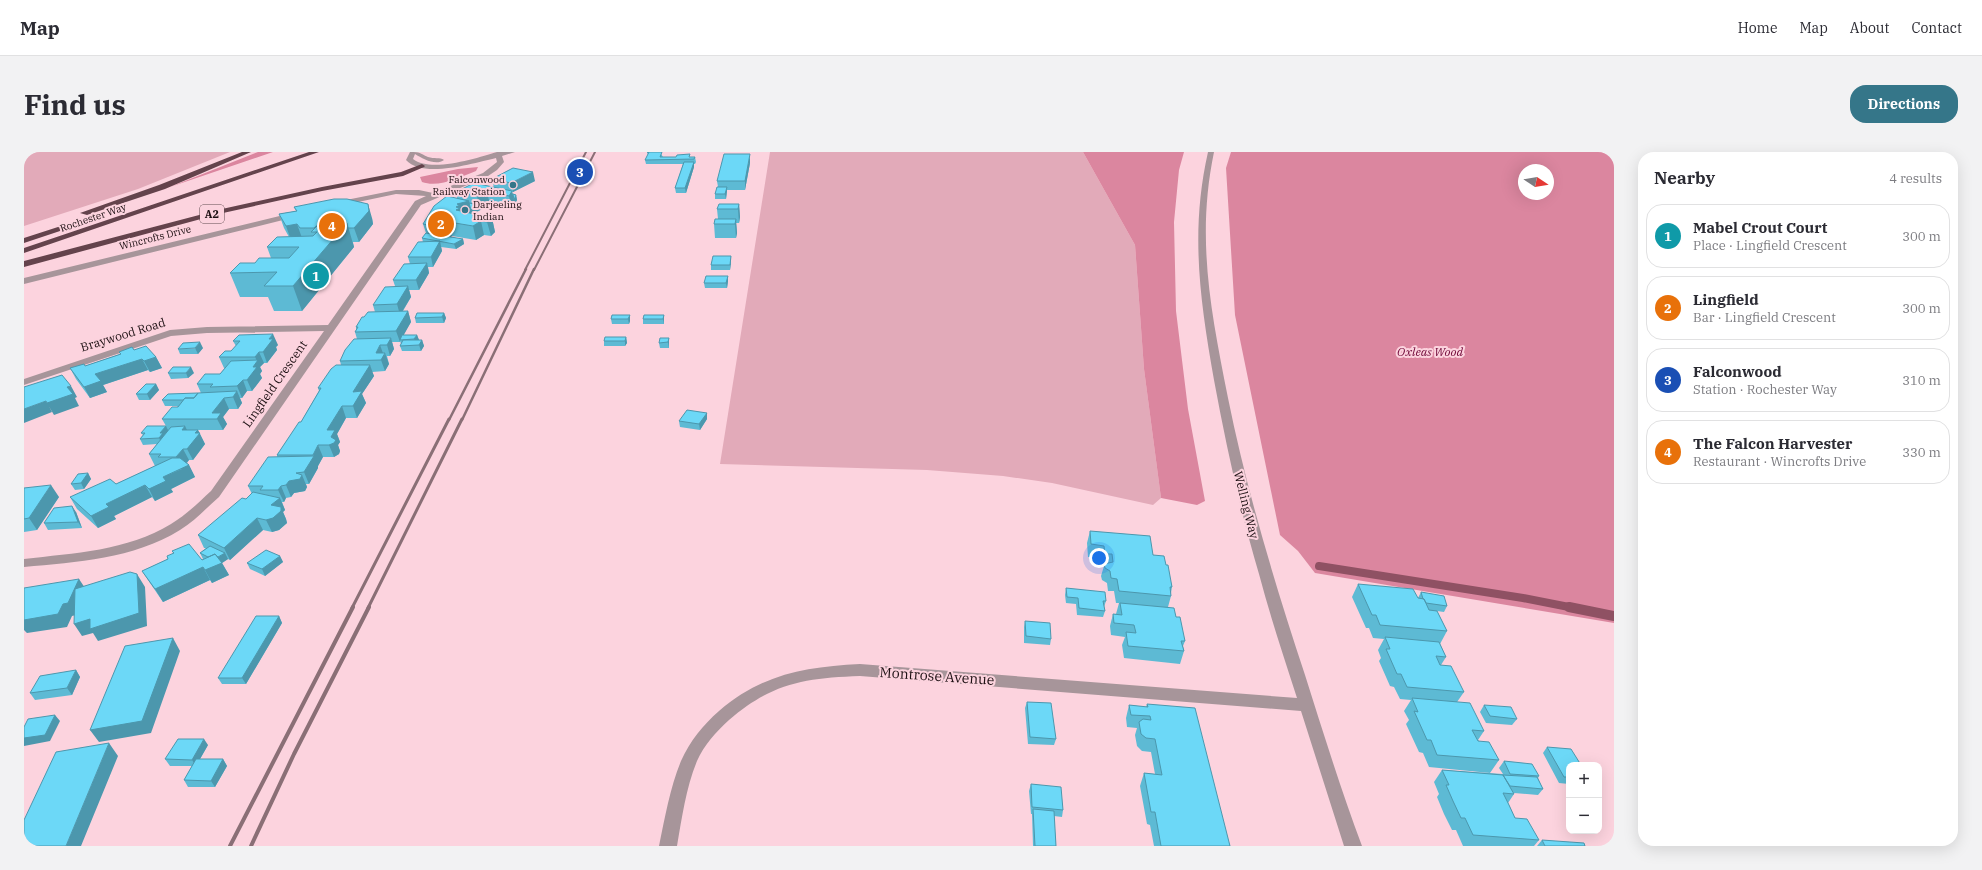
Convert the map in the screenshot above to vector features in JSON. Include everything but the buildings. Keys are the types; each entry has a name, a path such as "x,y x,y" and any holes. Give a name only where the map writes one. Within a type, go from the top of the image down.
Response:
{"highway":[{"path":"24,233 150,191 248,152"},
{"path":"180,190 293,152"},
{"name":"Rochester Way","path":"24,251 316,152"},
{"name":"A2","path":"24,264 222,212 322,189 403,174 422,166"},
{"path":"24,241 157,197"}],"street":[{"path":"413,152 409,160 422,166 471,162 498,154 512,152"},
{"path":"417,152 425,158 437,160 490,156"},
{"name":"Welling Way","path":"1211,152 1206,171 1200,225 1206,312 1233,454 1264,571 1306,705 1353,846"},
{"name":"Lingfield Crescent","path":"24,563 126,550 169,531 195,513 215,494 329,328 418,203 432,195 493,172 501,162 498,154"},
{"path":"329,206 398,191 409,190 432,195"},
{"name":"Wincrofts Drive","path":"24,281 307,212"},
{"name":"Braywood Road","path":"24,382 170,333 207,330 329,328"},
{"name":"Montrose Avenue","path":"668,846 683,780 695,749 706,732 739,702 759,689 786,678 819,672 860,670 1306,705"}],"shaded area":[{"path":"24,152 230,152 138,189 24,226"},
{"path":"770,152 1083,152 1135,245 1144,369 1161,498 1153,505 1052,483 1003,476 927,470 720,464"}],"green space":[{"path":"258,152 273,152 170,187"},
{"path":"1083,152 1184,152 1179,170 1174,222 1176,311 1188,409 1205,501 1197,505 1161,498 1144,369 1135,245"},
{"name":"Oxleas Wood","path":"1231,152 1614,152 1614,623 1315,573 1298,551 1280,535 1235,315 1226,168"},
{"path":"478,167 476,171 442,183 435,184 422,182 420,177 458,169"}],"waterway":[{"path":"1319,566 1523,598 1574,608"},
{"path":"1569,607 1574,608"},
{"path":"1574,608 1614,616"}],"railway":[{"path":"525,270 586,152"},
{"path":"534,270 595,152"},
{"path":"449,420 526,269"},
{"path":"462,420 534,269"},
{"path":"352,608 449,419"},
{"path":"368,608 462,419"},
{"path":"230,846 353,607"},
{"path":"251,846 294,754 369,607"}],"place":[{"name":"Falconwood","path":"580,172"},
{"name":"Falconwood Railway Station","path":"513,185"},
{"name":"Darjeeling Indian","path":"465,210"},
{"name":"Lingfield","path":"441,224"},
{"name":"The Falcon Harvester","path":"332,226"},
{"name":"Mabel Crout Court","path":"316,276"}]}
